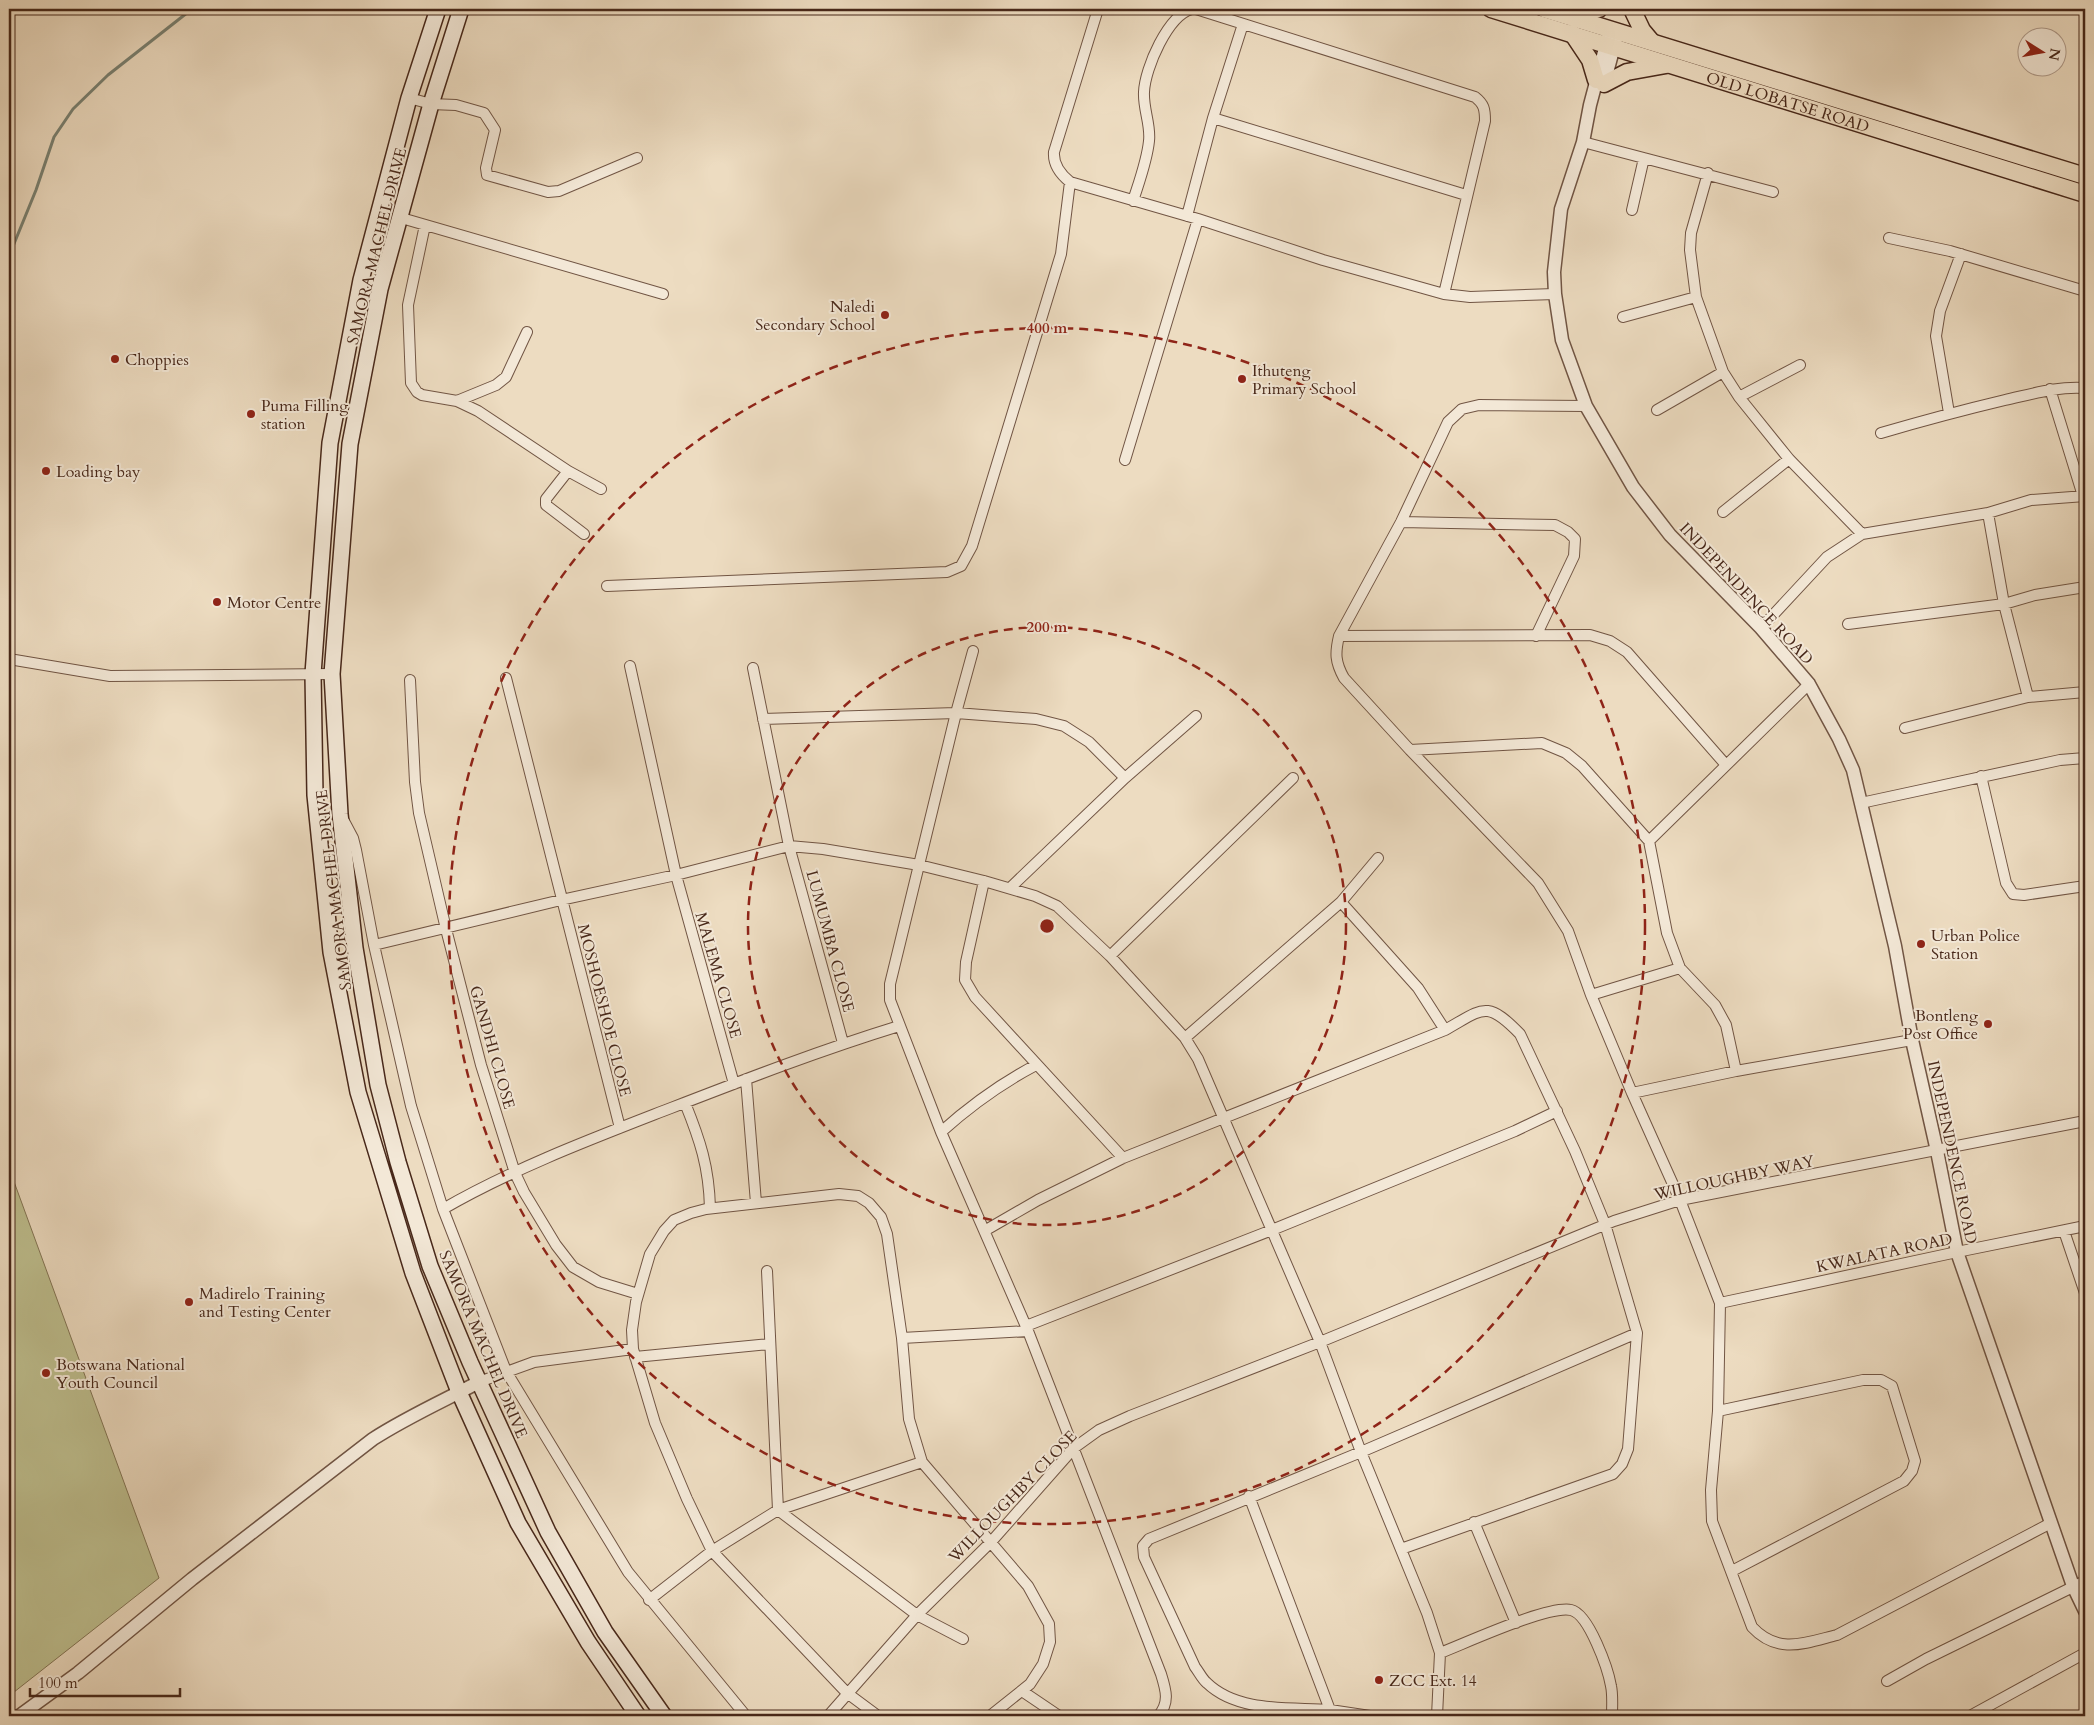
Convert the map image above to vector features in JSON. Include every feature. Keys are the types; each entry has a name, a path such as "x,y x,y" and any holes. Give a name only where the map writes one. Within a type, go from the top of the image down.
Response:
{"main road":[{"name":"SAMORA MACHEL DRIVE","path":"438,9 409,98 361,280 330,443 313,674 315,795 330,942 358,1092 413,1273 459,1392 518,1523 588,1642 638,1716"},
{"name":"SAMORA MACHEL DRIVE","path":"461,9 398,217 380,289 350,444 332,674 340,814 355,948 378,1085 398,1162 430,1266 479,1382 548,1532 605,1632 664,1716"},
{"name":"OLD LOBATSE ROAD","path":"1491,9 1572,33 1652,42 2085,176"},
{"name":"OLD LOBATSE ROAD","path":"1544,9 1566,15 1671,64 2085,194"},
{"path":"1566,15 1599,9"},
{"path":"1632,9 1642,30 1652,42"},
{"path":"1572,33 1590,60 1600,82 1627,72 1671,64"}],"street":[{"path":"1098,9 1054,152 1054,159 1058,169 1070,182 1198,219 1323,260 1444,294 1470,297 1554,294"},
{"path":"1133,201 1149,143 1150,132 1145,114 1144,91 1149,68 1161,41 1178,17 1192,9"},
{"path":"1196,9 1475,97 1482,103 1485,108 1485,121 1444,294"},
{"path":"1187,216 1213,118 1244,24"},
{"name":"INDEPENDENCE ROAD","path":"1612,38 1583,142 1561,209 1554,272 1554,294 1562,340 1586,406 1633,487 1665,528 1761,628 1809,684 1849,763 1861,803 1895,946 1912,1040 1957,1252 2073,1586 2085,1610"},
{"path":"409,98 431,104 456,105 484,113 495,130 486,168 487,175 519,184 554,192 637,158"},
{"path":"1213,118 1466,195"},
{"path":"1583,142 1773,192"},
{"path":"1632,210 1644,158"},
{"path":"1708,174 1691,234 1690,250 1696,297 1722,372 1739,397 1790,459 1862,534"},
{"path":"607,586 946,572 961,566 972,546 1061,254 1070,182"},
{"path":"398,217 663,294"},
{"path":"1125,460 1198,219"},
{"path":"425,225 408,305 411,384 422,395 457,401 483,414 516,438 568,471 601,489"},
{"path":"1890,238 1961,254 2085,291"},
{"path":"1949,413 1936,336 1940,311 1961,254"},
{"path":"1623,317 1696,297"},
{"path":"457,401 501,382 506,377 527,332"},
{"path":"1739,397 1800,365"},
{"path":"1656,410 1722,372"},
{"path":"1881,433 1949,413 2050,389 2085,388"},
{"path":"1761,628 1827,557 1862,534 1988,513 2030,500 2084,496 2050,389"},
{"path":"1586,406 1479,405 1462,409 1448,422 1401,522 1339,636 1335,651 1336,664 1344,678 1410,750 1538,883 1568,931 1591,995 1680,1200 1720,1303 1718,1411 1711,1490 1712,1521 1752,1627 1761,1637 1776,1644 1804,1643 1837,1635 2051,1523"},
{"path":"1723,512 1790,459"},
{"path":"568,471 545,502 549,508 584,534"},
{"path":"1988,513 2004,604 2028,696"},
{"path":"1401,522 1555,525 1568,532 1575,539 1574,556 1536,636"},
{"path":"1848,624 2004,604 2035,595 2085,587"},
{"path":"1339,636 1590,635 1610,641 1627,652 1726,765"},
{"path":"973,652 956,713 890,984 890,1000 942,1132 1027,1328 1167,1691 1166,1703 1158,1716"},
{"path":"9,660 110,676 332,674"},
{"name":"MALEMA CLOSE","path":"630,666 676,875 734,1084"},
{"name":"LUMUMBA CLOSE","path":"753,668 789,846 843,1043"},
{"name":"MOSHOESHOE CLOSE","path":"506,678 620,1128"},
{"name":"GANDHI CLOSE","path":"410,680 417,802 446,929 481,1065 515,1173 528,1200 573,1267 599,1282 638,1294"},
{"path":"1649,841 1809,684"},
{"path":"1905,728 2028,696 2085,692"},
{"path":"763,719 956,713 1036,720 1064,726 1089,742 1125,778"},
{"path":"1010,888 1125,778 1196,716"},
{"path":"1410,750 1542,743 1566,753 1582,766 1649,841 1667,933 1680,968 1715,1005 1726,1025 1736,1071"},
{"path":"1861,803 2060,760 2085,758"},
{"path":"1981,776 2006,883 2013,894 2024,896 2085,886"},
{"path":"1110,956 1293,778"},
{"path":"340,814 353,838 356,850 374,946 411,1106 443,1210 506,1371 628,1572 649,1600 746,1716"},
{"path":"374,946 561,900 676,875 789,846 823,849 919,865 1010,888 1058,906 1110,956 1185,1038 1198,1059 1320,1342 1361,1452 1427,1613 1440,1653 1437,1716"},
{"path":"1185,1038 1341,902 1378,858"},
{"path":"984,881 966,962 965,980 975,997 1123,1158"},
{"path":"1341,902 1418,988 1445,1030"},
{"path":"1591,995 1680,968"},
{"path":"986,1230 1038,1200 1123,1158 1445,1030 1479,1011 1492,1010 1507,1020 1520,1034 1557,1111 1605,1224 1637,1333 1628,1449 1622,1464 1613,1474 1401,1549"},
{"path":"443,1210 475,1191 620,1128 843,1043 899,1026"},
{"path":"1632,1093 1736,1071 1912,1040"},
{"path":"942,1132 973,1104 1013,1077 1036,1065"},
{"path":"746,1079 756,1203"},
{"path":"685,1102 702,1148 708,1171 710,1208"},
{"path":"902,1338 1027,1328 1515,1132 1557,1111"},
{"name":"WILLOUGHBY WAY","path":"1320,1342 1605,1224 1680,1200 2085,1121"},
{"path":"878,1716 847,1693 712,1552 655,1423 634,1353 632,1330 638,1294 650,1254 664,1231 674,1220 691,1212 710,1208 840,1194 858,1196 869,1203 881,1217 887,1234 902,1338 909,1420 922,1462 1028,1586 1049,1624 1050,1642 1043,1664 1030,1684 990,1716"},
{"name":"KWALATA ROAD","path":"1720,1303 2085,1226"},
{"path":"2064,1231 2085,1293"},
{"path":"767,1271 778,1510"},
{"path":"1370,1716 1330,1710 1265,1707 1240,1701 1221,1693 1207,1683 1195,1667 1144,1558 1143,1546 1149,1539 1361,1452 1637,1333"},
{"name":"WILLOUGHBY CLOSE","path":"828,1716 917,1614 991,1542 1074,1448 1099,1430 1130,1416 1320,1342"},
{"path":"19,1716 78,1673 192,1579 373,1439 404,1419 429,1409 479,1382 534,1362 770,1344"},
{"path":"1718,1411 1863,1380 1881,1380 1892,1386 1915,1461 1912,1471 1904,1481 1732,1571"},
{"path":"649,1600 712,1552 778,1510 922,1462"},
{"path":"1250,1496 1330,1710"},
{"path":"778,1510 917,1614 963,1638"},
{"path":"1474,1522 1516,1623"},
{"path":"1887,1682 1926,1659 2085,1581"},
{"path":"1440,1653 1516,1623 1560,1609 1574,1610 1584,1619 1606,1661 1612,1688 1612,1716"},
{"path":"1970,1716 2085,1653"},
{"path":"1022,1690 1059,1716"}],"green space":[{"name":"Botswana National Youth Council","path":"9,1168 159,1578 9,1696"}],"waterway":[{"path":"9,256 36,190 54,137 73,109 108,75 192,9"}],"place":[{"name":"Naledi Secondary School","path":"885,315"},
{"name":"Choppies","path":"115,359"},
{"name":"Ithuteng Primary School","path":"1242,379"},
{"name":"Puma Filling station","path":"251,414"},
{"name":"Loading bay","path":"46,471"},
{"name":"Motor Centre","path":"217,602"},
{"name":"Urban Police Station","path":"1921,944"},
{"name":"Bontleng Post Office","path":"1988,1024"},
{"name":"Madirelo Training and Testing Center","path":"189,1302"},
{"name":"Botswana National Youth Council","path":"46,1373"},
{"name":"ZCC Ext. 14","path":"1379,1680"}]}
